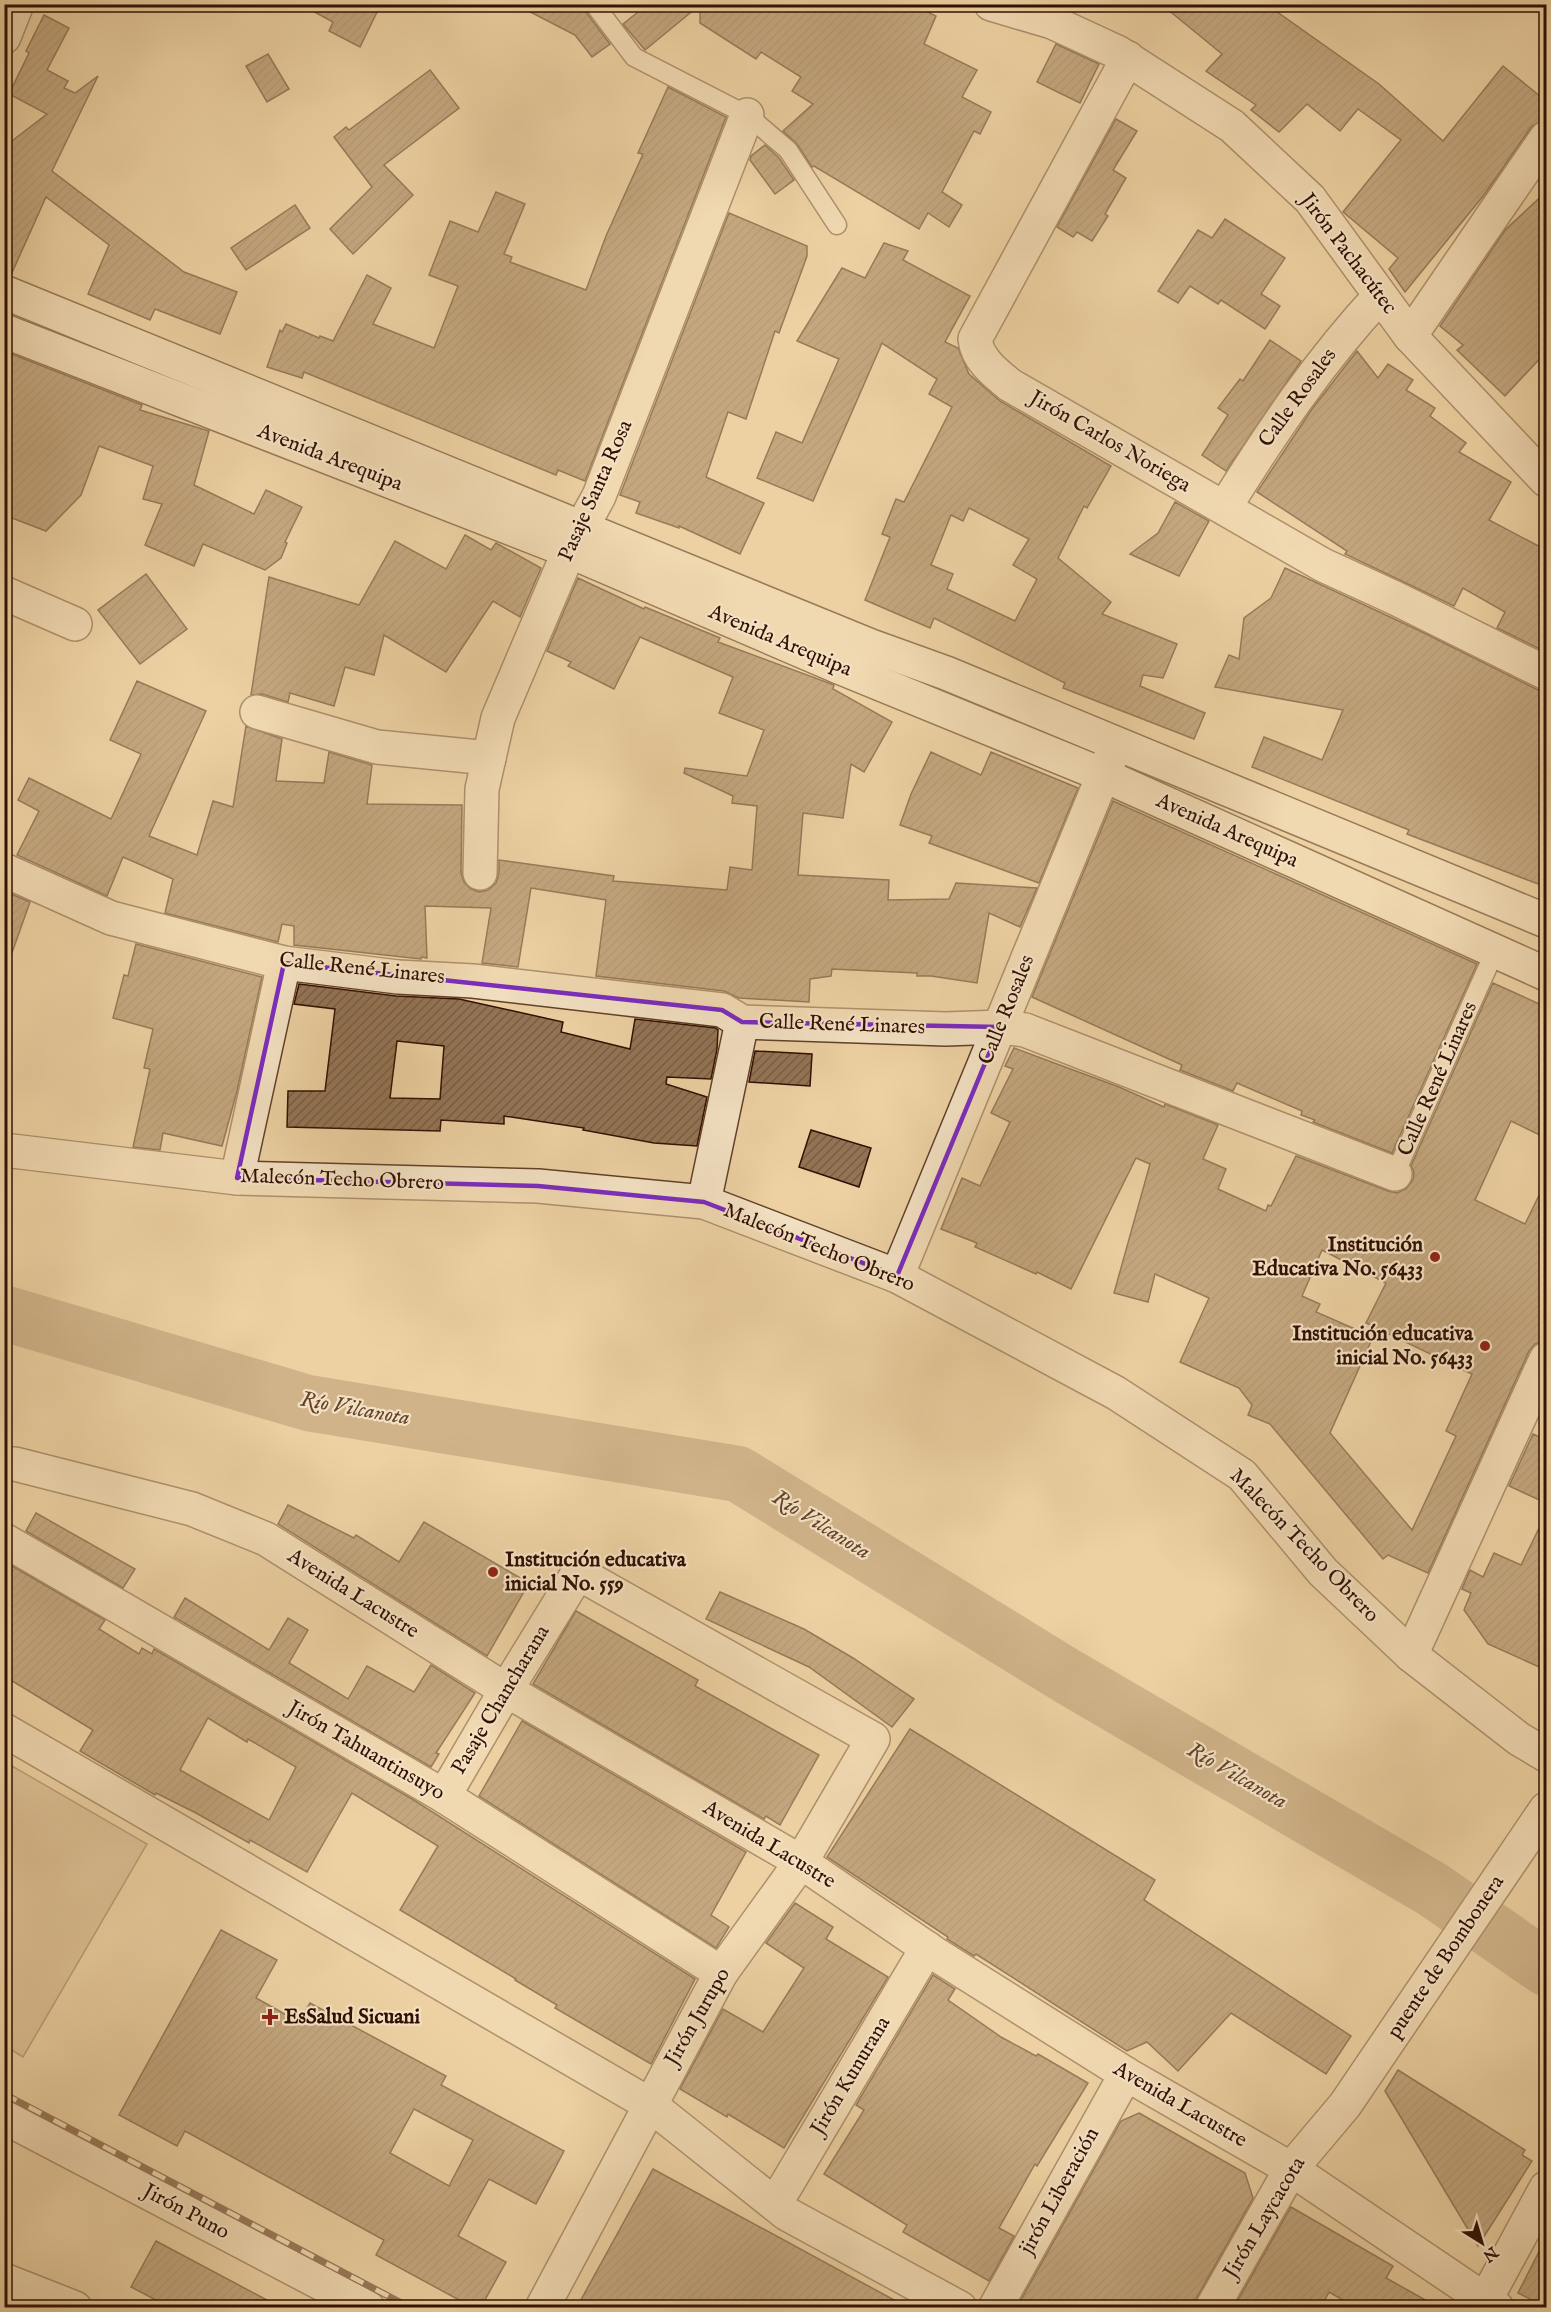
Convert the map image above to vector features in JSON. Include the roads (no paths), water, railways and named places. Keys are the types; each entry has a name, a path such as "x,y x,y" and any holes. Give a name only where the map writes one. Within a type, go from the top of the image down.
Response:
{"street":[{"path":"4,37 17,4"},
{"name":"Jirón Pachacútec","path":"992,4 1052,22 1128,58 1232,126 1310,199 1410,336 1546,480"},
{"name":"Jirón Carlos Noriega","path":"1128,58 975,339 976,348 987,364 1010,385 1323,565 1546,673"},
{"name":"Pasaje Santa Rosa","path":"480,873 482,789 498,718 576,539 599,496 747,115"},
{"path":"1410,336 1537,174 1546,138"},
{"name":"Avenida Arequipa","path":"4,292 576,539 839,667 1103,776 1546,974"},
{"name":"Calle Rosales","path":"1225,507 1269,436 1345,333 1380,296"},
{"name":"Avenida Arequipa","path":"4,331 946,673 1546,921"},
{"path":"4,592 75,624"},
{"path":"257,712 377,747 489,758"},
{"name":"Calle Rosales","path":"897,1276 1115,744"},
{"name":"Calle René Linares","path":"4,870 111,918 284,963 398,977 473,981 722,1010 742,1022 946,1029 1000,1027 1025,1030 1395,1173"},
{"path":"237,1178 284,963"},
{"path":"704,1202 742,1022"},
{"name":"Malecón Techo Obrero","path":"4,1150 237,1178 538,1186 704,1202 897,1276 1116,1393 1242,1475 1323,1572 1411,1655 1519,1739 1546,1755"},
{"path":"1411,1655 1546,1359"},
{"name":"Avenida Lacustre","path":"4,1464 15,1464 192,1509 266,1539 506,1690 801,1862 927,1948 1126,2074 1291,2169 1488,2305"},
{"name":"Jirón Tahuantinsuyo","path":"4,1540 444,1796 721,1973"},
{"name":"Pasaje Chancharana","path":"444,1796 578,1573 873,1739"},
{"path":"4,1730 649,2104 787,2214 960,2307"},
{"name":"Jirón Jurupo","path":"542,2307 721,1973 801,1862 873,1739"},
{"name":"puente de Bombonera","path":"1345,2105 1546,1809"},
{"name":"Jirón Kunurana","path":"775,2204 927,1948"},
{"name":"jirón Liberación","path":"994,2307 1126,2074"},
{"name":"Jirón Laycacota","path":"1212,2307 1291,2169 1345,2105"},
{"name":"Jirón Puno","path":"4,2117 368,2307"},
{"path":"1488,2305 1546,2188"},
{"path":"4,2280 75,2307"}],"lane":[{"path":"594,4 634,57 747,115 788,150 837,225"},
{"name":"Calle René Linares","path":"1395,1173 1496,951"}],"waterway":[{"name":"Río Vilcanota","path":"4,1313 308,1403 738,1474 1067,1676 1432,1889 1546,1968"}],"railway":[{"path":"4,2094 411,2308"}],"place":[{"name":"Institución Educativa No. 56433","path":"1435,1257"},
{"name":"Institución educativa inicial No. 56433","path":"1485,1346"},
{"name":"Institución educativa inicial No. 559","path":"493,1572"},
{"name":"EsSalud Sicuani","path":"270,2017"}]}
